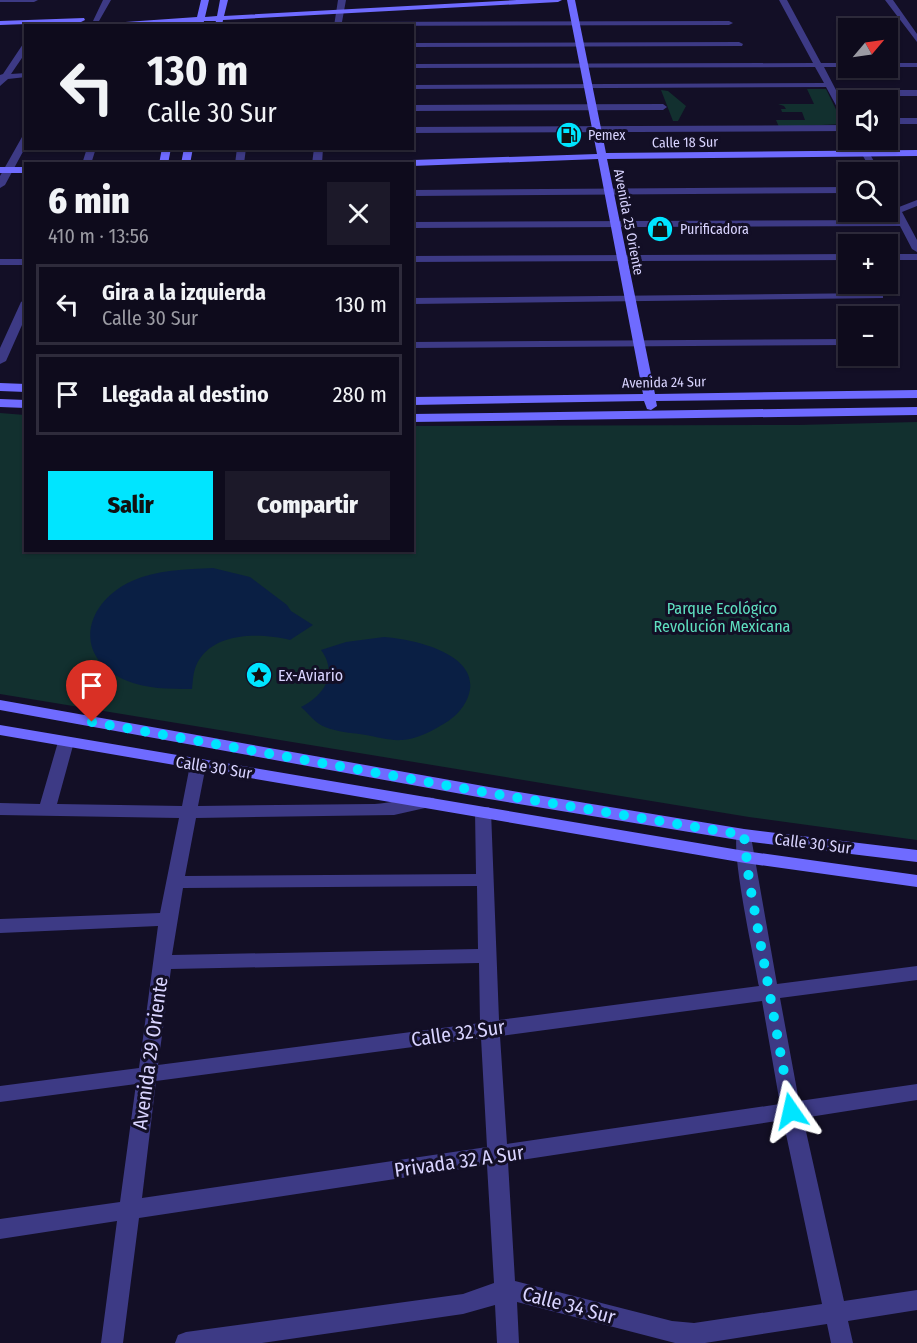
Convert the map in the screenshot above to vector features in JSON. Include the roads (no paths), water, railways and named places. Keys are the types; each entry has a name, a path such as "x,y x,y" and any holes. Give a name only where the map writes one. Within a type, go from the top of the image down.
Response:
{"main road":[{"path":"200,20 205,0"},
{"path":"219,19 224,0"},
{"path":"0,23 200,20 341,6 482,0"},
{"path":"341,6 558,0"},
{"name":"Avenida 25 Oriente","path":"570,0 653,415"},
{"path":"0,29 24,28"},
{"name":"Calle 18 Sur","path":"414,163 601,156 917,153"},
{"path":"4,168 24,167"},
{"path":"0,387 24,388"},
{"name":"Avenida 24 Sur","path":"414,401 917,394"},
{"path":"0,403 24,404"},
{"name":"Avenida 24 Sur","path":"414,418 917,411"},
{"name":"Calle 30 Sur","path":"0,705 489,793 744,835 917,856"},
{"name":"Calle 30 Sur","path":"0,730 745,857 917,881"}],"street":[{"path":"0,0 34,0"},
{"path":"91,23 107,0"},
{"path":"783,0 838,100"},
{"path":"889,0 917,40"},
{"path":"338,24 341,6"},
{"path":"414,24 729,22"},
{"path":"414,45 739,44"},
{"path":"2,79 24,49"},
{"path":"898,65 917,64"},
{"path":"414,66 838,65"},
{"path":"2,79 24,75"},
{"path":"656,86 668,129"},
{"path":"414,87 656,86 917,93"},
{"path":"414,108 663,107"},
{"path":"898,121 917,121"},
{"path":"414,130 838,128"},
{"path":"0,185 4,168 24,140"},
{"path":"864,150 871,162"},
{"path":"414,193 838,190"},
{"path":"898,212 917,203"},
{"path":"898,214 917,249"},
{"path":"414,225 903,223"},
{"path":"0,256 24,256"},
{"path":"898,257 917,256"},
{"path":"414,259 838,257"},
{"path":"0,262 24,262"},
{"path":"414,301 879,296"},
{"path":"0,361 24,307"},
{"path":"414,345 838,342"},
{"path":"47,810 66,742"},
{"name":"Avenida 29 Oriente","path":"112,1343 168,920 198,765"},
{"name":"Calle 30 Sur","path":"0,809 188,812 383,809 428,802"},
{"path":"483,812 496,1156 508,1343"},
{"path":"744,835 745,857 791,1111 842,1343"},
{"path":"175,882 485,880"},
{"path":"0,926 168,920"},
{"path":"162,962 488,956"},
{"name":"Calle 32 Sur","path":"0,1095 917,972"},
{"name":"Privada 32 A Sur","path":"0,1229 917,1092"},
{"name":"Calle 34 Sur","path":"186,1343 463,1304 486,1298 505,1288 672,1332 694,1334 917,1300"}],"water":[{"path":"213,568 250,577 287,605 291,611 313,625 290,640 265,636 238,637 213,646 196,666 192,689 141,685 125,680 108,670 97,657 91,644 91,629 95,615 103,602 116,590 141,577 172,571"},
{"path":"384,637 412,641 443,652 466,670 470,682 468,697 453,718 422,735 393,740 330,729 318,723 301,707 317,696 326,683 328,667 321,650 346,642"}],"place":[{"name":"Pemex","path":"569,135"},
{"name":"Purificadora","path":"660,229"},
{"name":"Ex-Aviario","path":"259,675"}],"park label":[{"name":"Parque Ecológico Revolución Mexicana","path":"722,617"}]}
